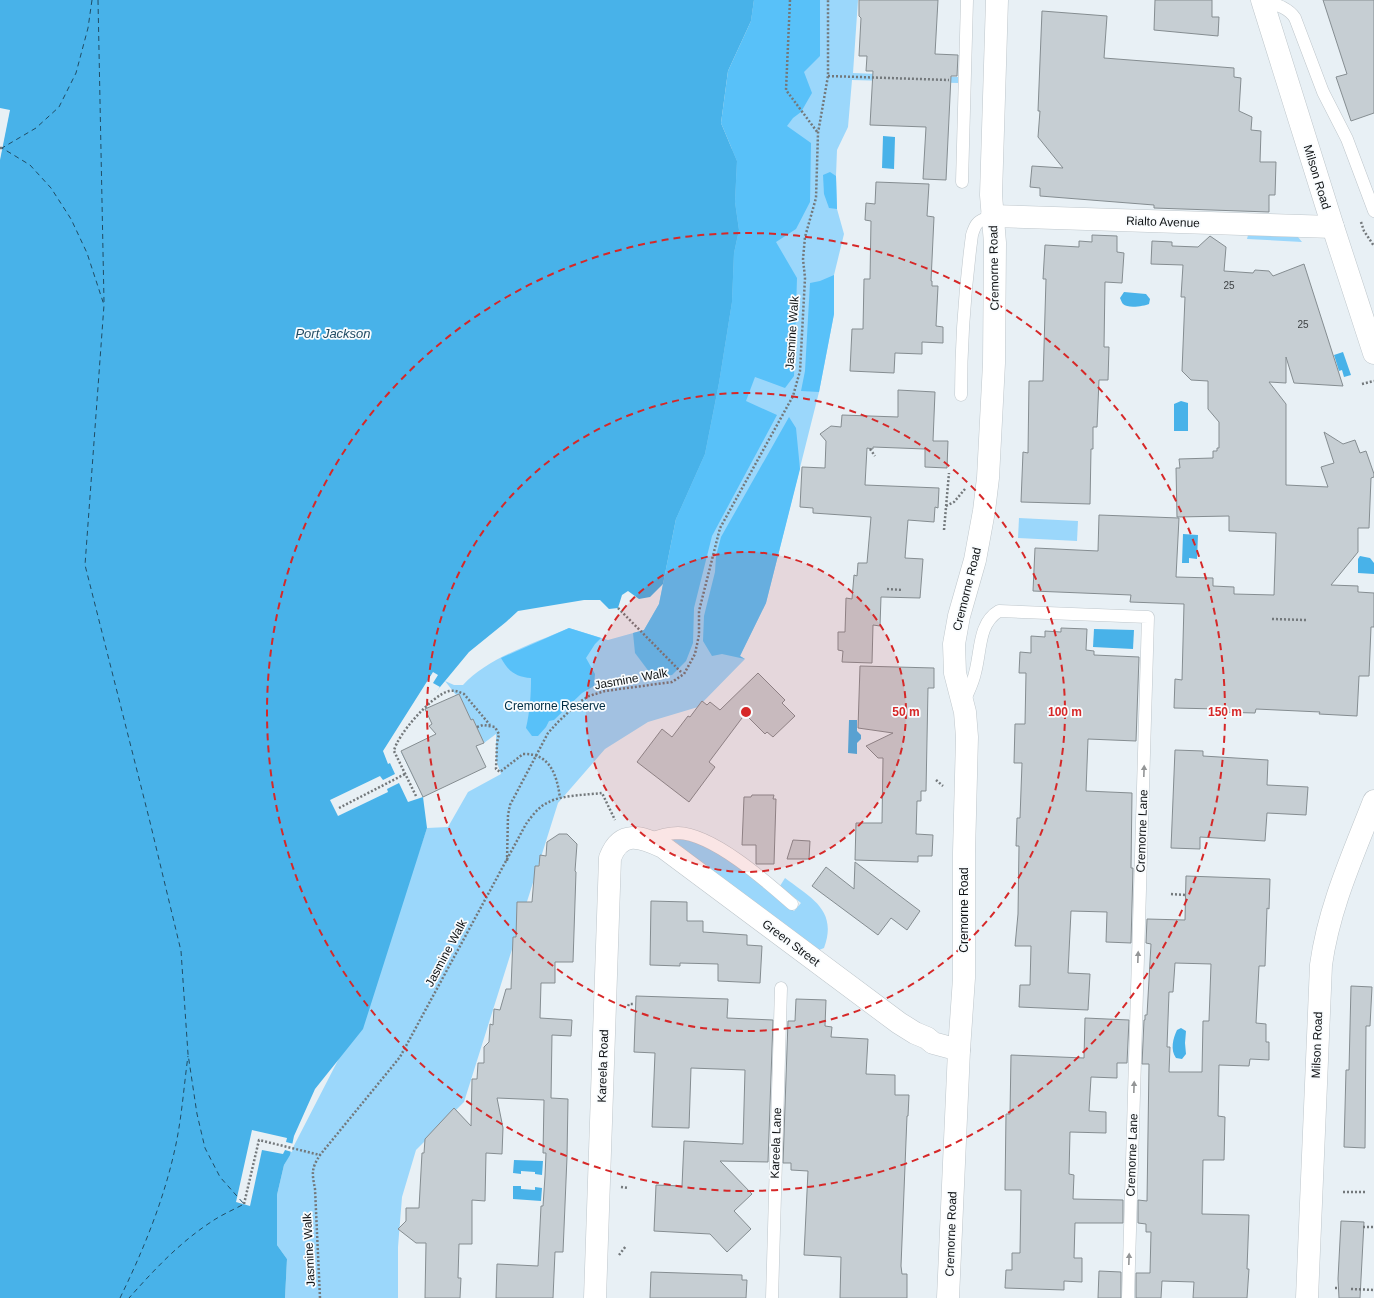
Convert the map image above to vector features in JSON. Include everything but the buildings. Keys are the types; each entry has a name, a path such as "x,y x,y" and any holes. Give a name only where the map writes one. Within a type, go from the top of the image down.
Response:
{"street":[{"name":"Cremorne Road","path":"948,1298 959,1050 964,978 964,853 967,737 963,705 955,672 954,644 959,616 978,545 988,478 994,363 995,243 991,195 997,0"},
{"name":"Milson Road","path":"1262,0 1374,353"},
{"name":"Rialto Avenue","path":"992,216 1333,227"},
{"name":"Milson Road","path":"1307,1298 1321,965 1325,939 1335,902 1374,801"},
{"name":"Green Street","path":"624,839 635,837 647,840 663,847 899,1023 915,1033 927,1038 933,1043 959,1050"},
{"name":"Kareela Road","path":"595,1298 610,858 617,844 624,839"}],"lane":[{"path":"962,182 967,0"},
{"path":"1262,0 1283,7 1292,12 1323,92 1347,138 1374,211"},
{"path":"961,395 961,360 972,235 978,222 992,216"},
{"name":"Cremorne Lane","path":"963,705 976,672 982,634 990,619 999,611 1148,617 1128,1298"},
{"path":"647,840 665,834 680,833 715,845 758,876 792,904"},
{"name":"Kareela Lane","path":"772,1298 781,988"}],"path":[{"path":"790,0 786,90 818,133"},
{"name":"Jasmine Walk","path":"320,1298 315,1189 312,1173 314,1165 320,1155 400,1057 507,861 508,815 510,805 548,733 568,711 589,696 605,691 672,682 684,674 695,654 699,635 699,611 720,528 792,396 800,371 805,278 803,259 805,237 816,198 818,133 828,76 828,0"},
{"path":"828,76 966,80"},
{"path":"1362,384 1374,381"},
{"path":"870,449 875,456"},
{"path":"944,530 948,473"},
{"path":"946,506 954,502 967,487"},
{"path":"887,589 903,590"},
{"path":"618,608 681,672"},
{"path":"1272,619 1306,620"},
{"path":"416,796 394,751 395,746 409,725 428,703 447,692 458,692 464,694 490,726"},
{"path":"477,727 483,725 495,727 499,734 497,743 496,769 500,772 523,754 537,755 552,767 558,785 560,798"},
{"path":"339,808 405,774"},
{"path":"507,861 526,824 533,815 549,801 560,798 602,793 624,839"},
{"path":"1171,894 1186,895"},
{"path":"244,1204 259,1140 320,1155"},
{"path":"1343,1192 1367,1192"},
{"path":"1363,1227 1374,1227"},
{"path":"1351,1289 1374,1290"}],"green space":[{"name":"Cremorne Reserve","path":"754,0 858,0 853,73 958,77 958,83 852,80 848,127 837,150 837,209 844,234 834,275 834,314 819,392 766,603 740,656 745,659 698,707 648,722 605,749 558,803 464,1102 416,1150 402,1197 398,1247 398,1298 285,1298 287,1259 277,1245 277,1195 284,1165 368,1002 427,828 448,827 468,792 501,774 496,760 496,734 484,743 459,694 456,695 445,681 454,685 463,685 473,675 498,659 569,628 608,640 644,630 659,604 676,519"},
{"path":"754,0 820,0 820,56 804,72 812,93 801,112 793,118 787,126 811,143 810,202 796,229 776,242 797,278 794,376 785,388 755,377 746,401 777,415 712,536 694,608 693,643 686,661 672,675 653,677 635,653 633,633 644,630 659,604 676,519 705,454 719,383 732,302 734,253 739,230 735,202 737,161 721,123 728,71 751,21"},
{"path":"830,172 836,176 837,209 829,208 824,194 823,175"},
{"path":"1248,235 1298,237 1302,242 1247,239"},
{"path":"834,275 834,314 819,392 801,391 805,371 810,283 820,281"},
{"path":"789,417 796,428 800,469 766,603 740,656 745,659 722,654 712,656 703,641 704,616 715,572 716,556 721,537"},
{"path":"1019,518 1078,521 1077,541 1018,538"},
{"path":"569,628 601,638 586,658 595,674 594,686 582,693 554,720 549,721 538,736 532,736 526,728 530,703 531,678 517,675 510,670 501,658"},
{"path":"669,837 687,840 702,845 730,860 794,911 801,903 780,886 785,878 820,906 825,914 827,935 824,948 819,950 794,934"}],"water":[{"name":"Port Jackson","path":"0,0 754,0 751,21 728,71 721,123 737,161 735,202 739,230 734,253 732,302 719,383 705,454 676,519 663,584 650,597 639,599 628,591 622,595 618,608 609,609 600,600 584,600 518,611 469,652 426,704 405,741 401,752 423,797 427,828 363,1029 315,1089 294,1136 290,1155 284,1165 277,1195 277,1245 287,1259 285,1298 0,1298"},
{"path":"883,136 895,137 894,169 882,168"},
{"path":"1124,292 1146,294 1150,299 1149,304 1136,307 1125,306 1120,298"},
{"path":"1343,352 1351,375 1344,377 1342,370 1339,371 1334,355"},
{"path":"1181,401 1188,403 1188,431 1174,431 1174,404"},
{"path":"1183,534 1198,535 1197,559 1189,558 1189,563 1182,563"},
{"path":"1360,556 1370,558 1374,563 1374,574 1358,573 1358,559"},
{"path":"1094,629 1134,630 1133,649 1093,647"},
{"path":"849,720 857,720 857,731 861,735 861,739 857,743 857,754 848,753"},
{"path":"1181,1028 1186,1031 1186,1054 1182,1059 1176,1058 1173,1051 1173,1040 1177,1030"},
{"path":"514,1160 543,1161 542,1175 535,1174 535,1172 521,1171 521,1174 513,1173"},
{"path":"513,1186 521,1186 521,1189 535,1190 535,1187 542,1188 541,1201 513,1199"}],"pier":[{"path":"0,108 10,110 0,160"},
{"path":"433,672 438,675 433,683 440,687 427,705 401,752 423,797 408,802 399,783 387,789 388,792 338,816 330,800 380,776 383,780 395,774 390,763 388,764 383,751"},
{"path":"252,1130 287,1138 286,1142 294,1144 292,1152 285,1150 283,1154 262,1150 250,1206 236,1202"}],"ferry route":[{"path":"92,0 88,28 76,73 59,107 36,128 2,148 30,165 51,188 71,219 87,253 104,305 85,565 181,951 188,1054 197,1114 205,1148 220,1177 244,1204 215,1219 199,1230 157,1267 129,1298"},
{"path":"98,0 104,302"},
{"path":"120,1298 145,1242 166,1184 178,1133 188,1056"}]}
